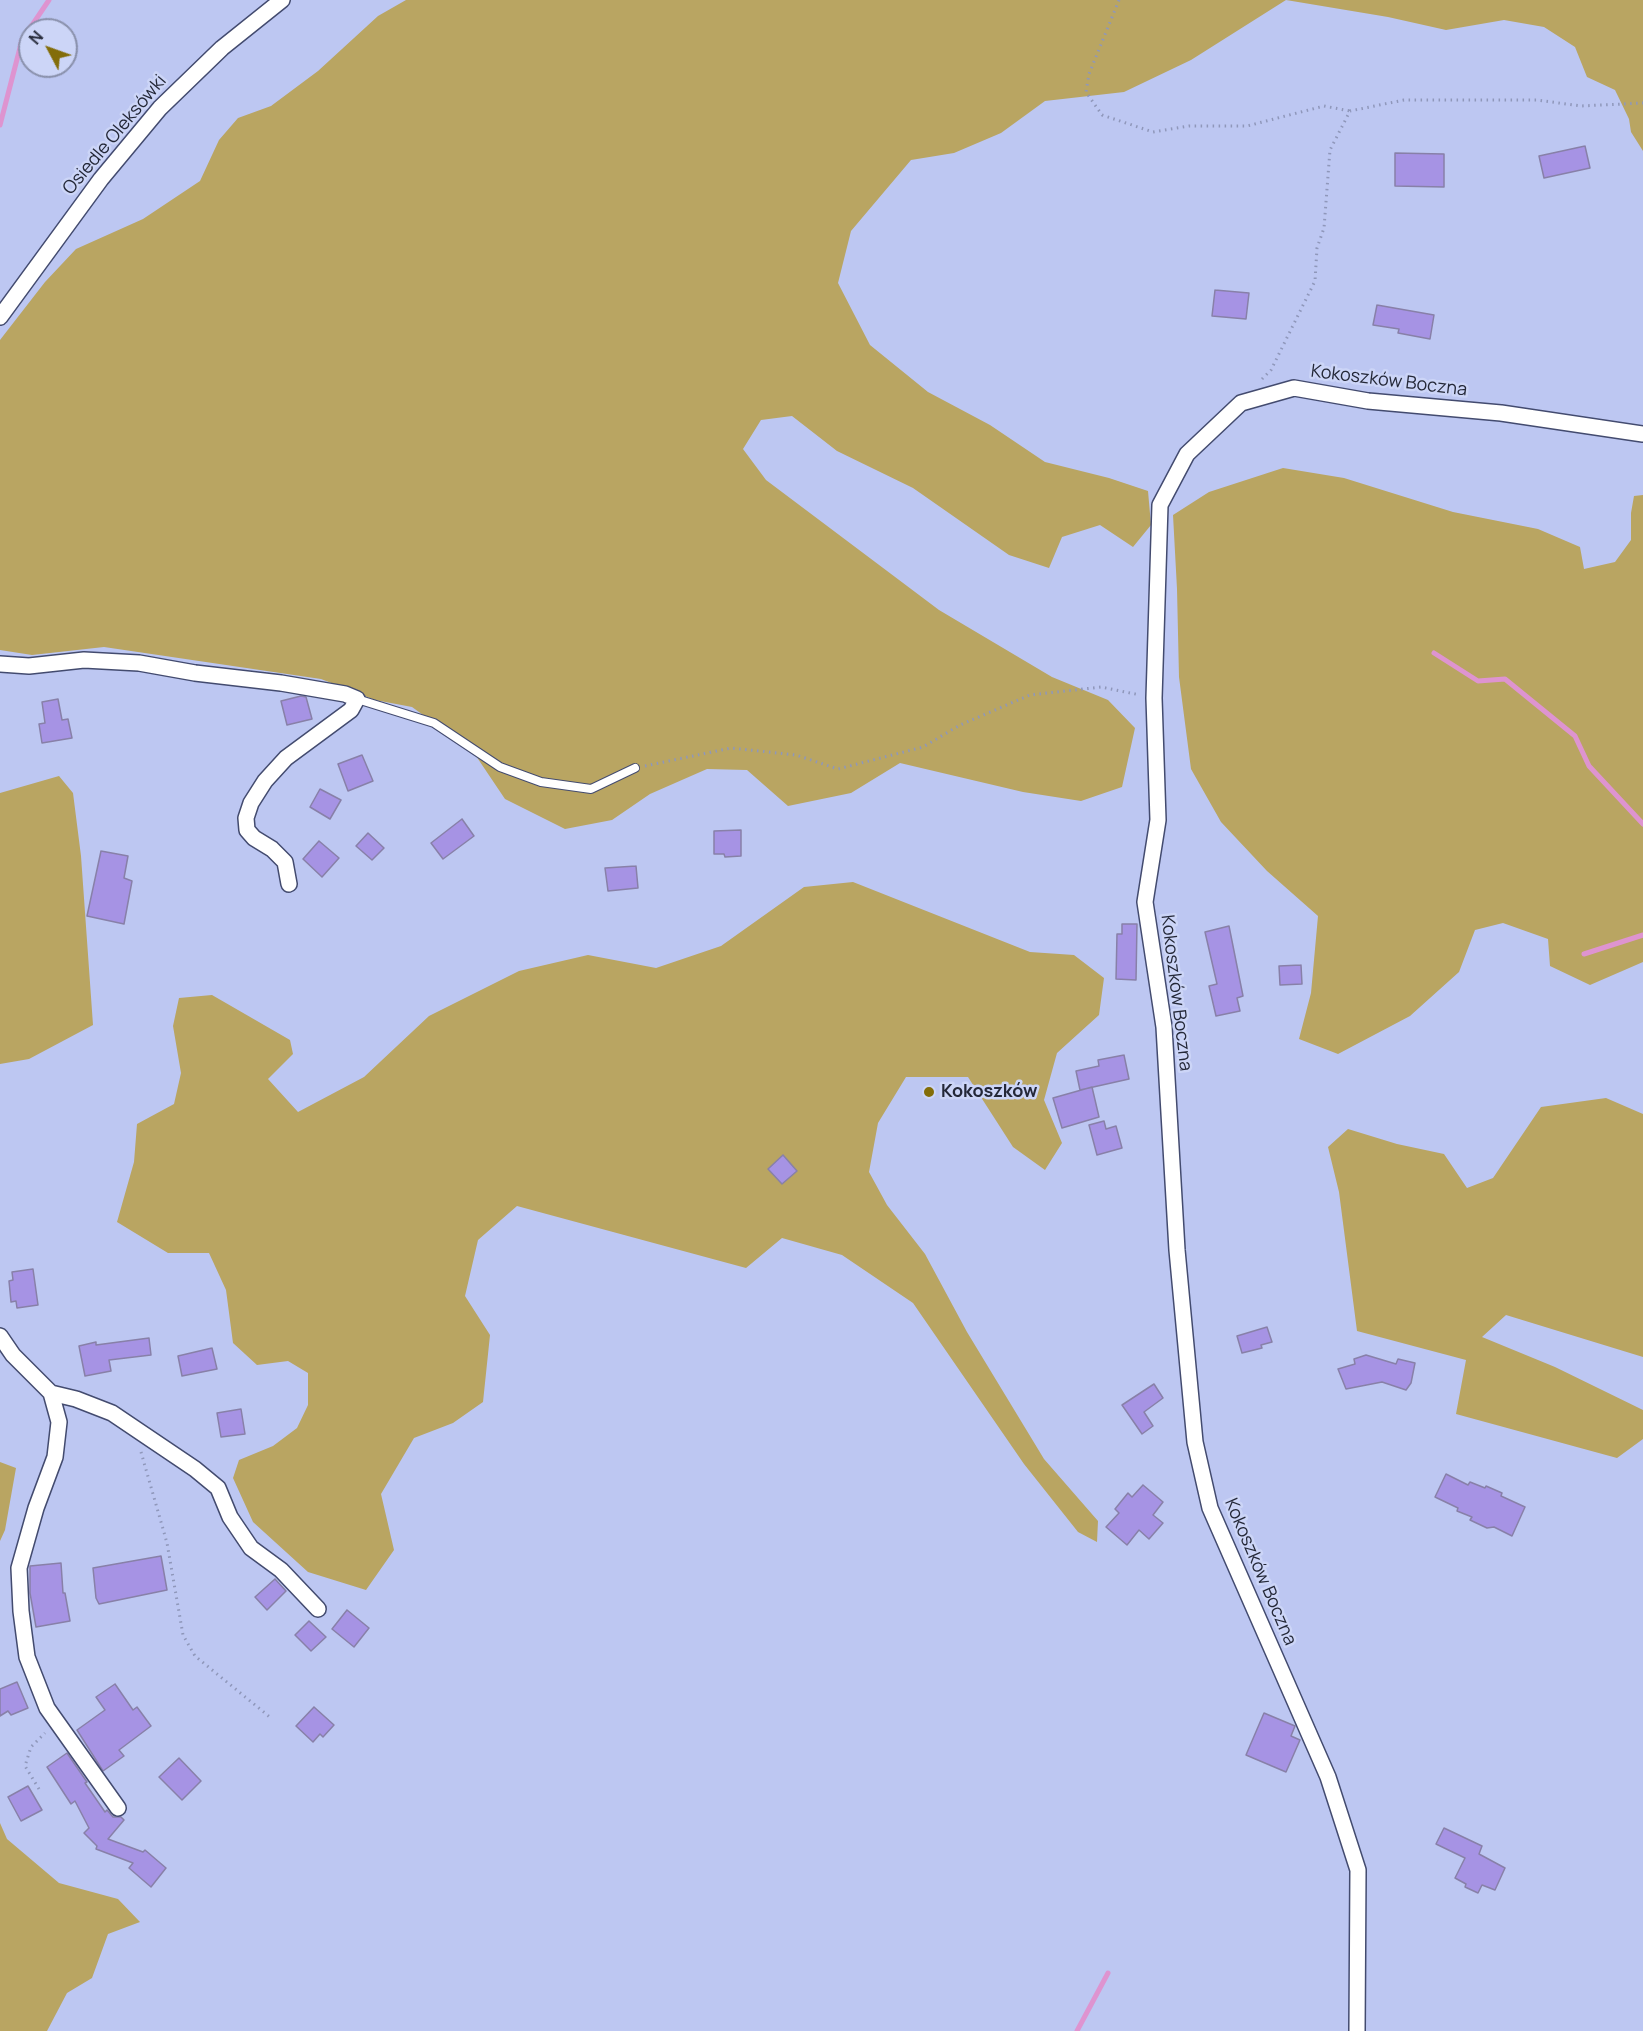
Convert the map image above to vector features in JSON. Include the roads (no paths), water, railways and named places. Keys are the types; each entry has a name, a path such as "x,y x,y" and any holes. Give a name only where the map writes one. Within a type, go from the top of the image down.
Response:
{"street":[{"name":"Osiedle Oleksówki","path":"0,317 101,179 160,108 222,48 282,0"},
{"name":"Kokoszków Boczna","path":"1357,2031 1358,1870 1328,1777 1210,1508 1195,1442 1177,1250 1164,1027 1145,902 1158,820 1154,698 1160,505 1187,454 1241,403 1294,388 1368,401 1501,413 1643,434"},
{"path":"0,664 29,666 84,660 139,663 195,673 281,683 345,694 357,699 351,710 285,758 265,781 251,803 246,818 247,830 285,862 289,884"},
{"path":"0,1336 14,1355 51,1393 59,1422 54,1457 36,1508 19,1568 21,1611 27,1657 48,1708 118,1808"},
{"path":"51,1393 76,1399 112,1413 195,1469 218,1488 230,1518 251,1548 281,1570 318,1609"}],"lane":[{"path":"357,699 434,723 500,767 541,782 591,789 635,768"}],"waterway":[{"path":"0,125 22,40 49,0"},
{"name":"Kokoszków","path":"1434,653 1478,681 1505,679 1575,736 1589,766 1643,824"},
{"path":"1584,954 1643,935"},
{"path":"1077,2031 1108,1973"}],"place":[{"name":"Kokoszków","path":"929,1092"}]}
